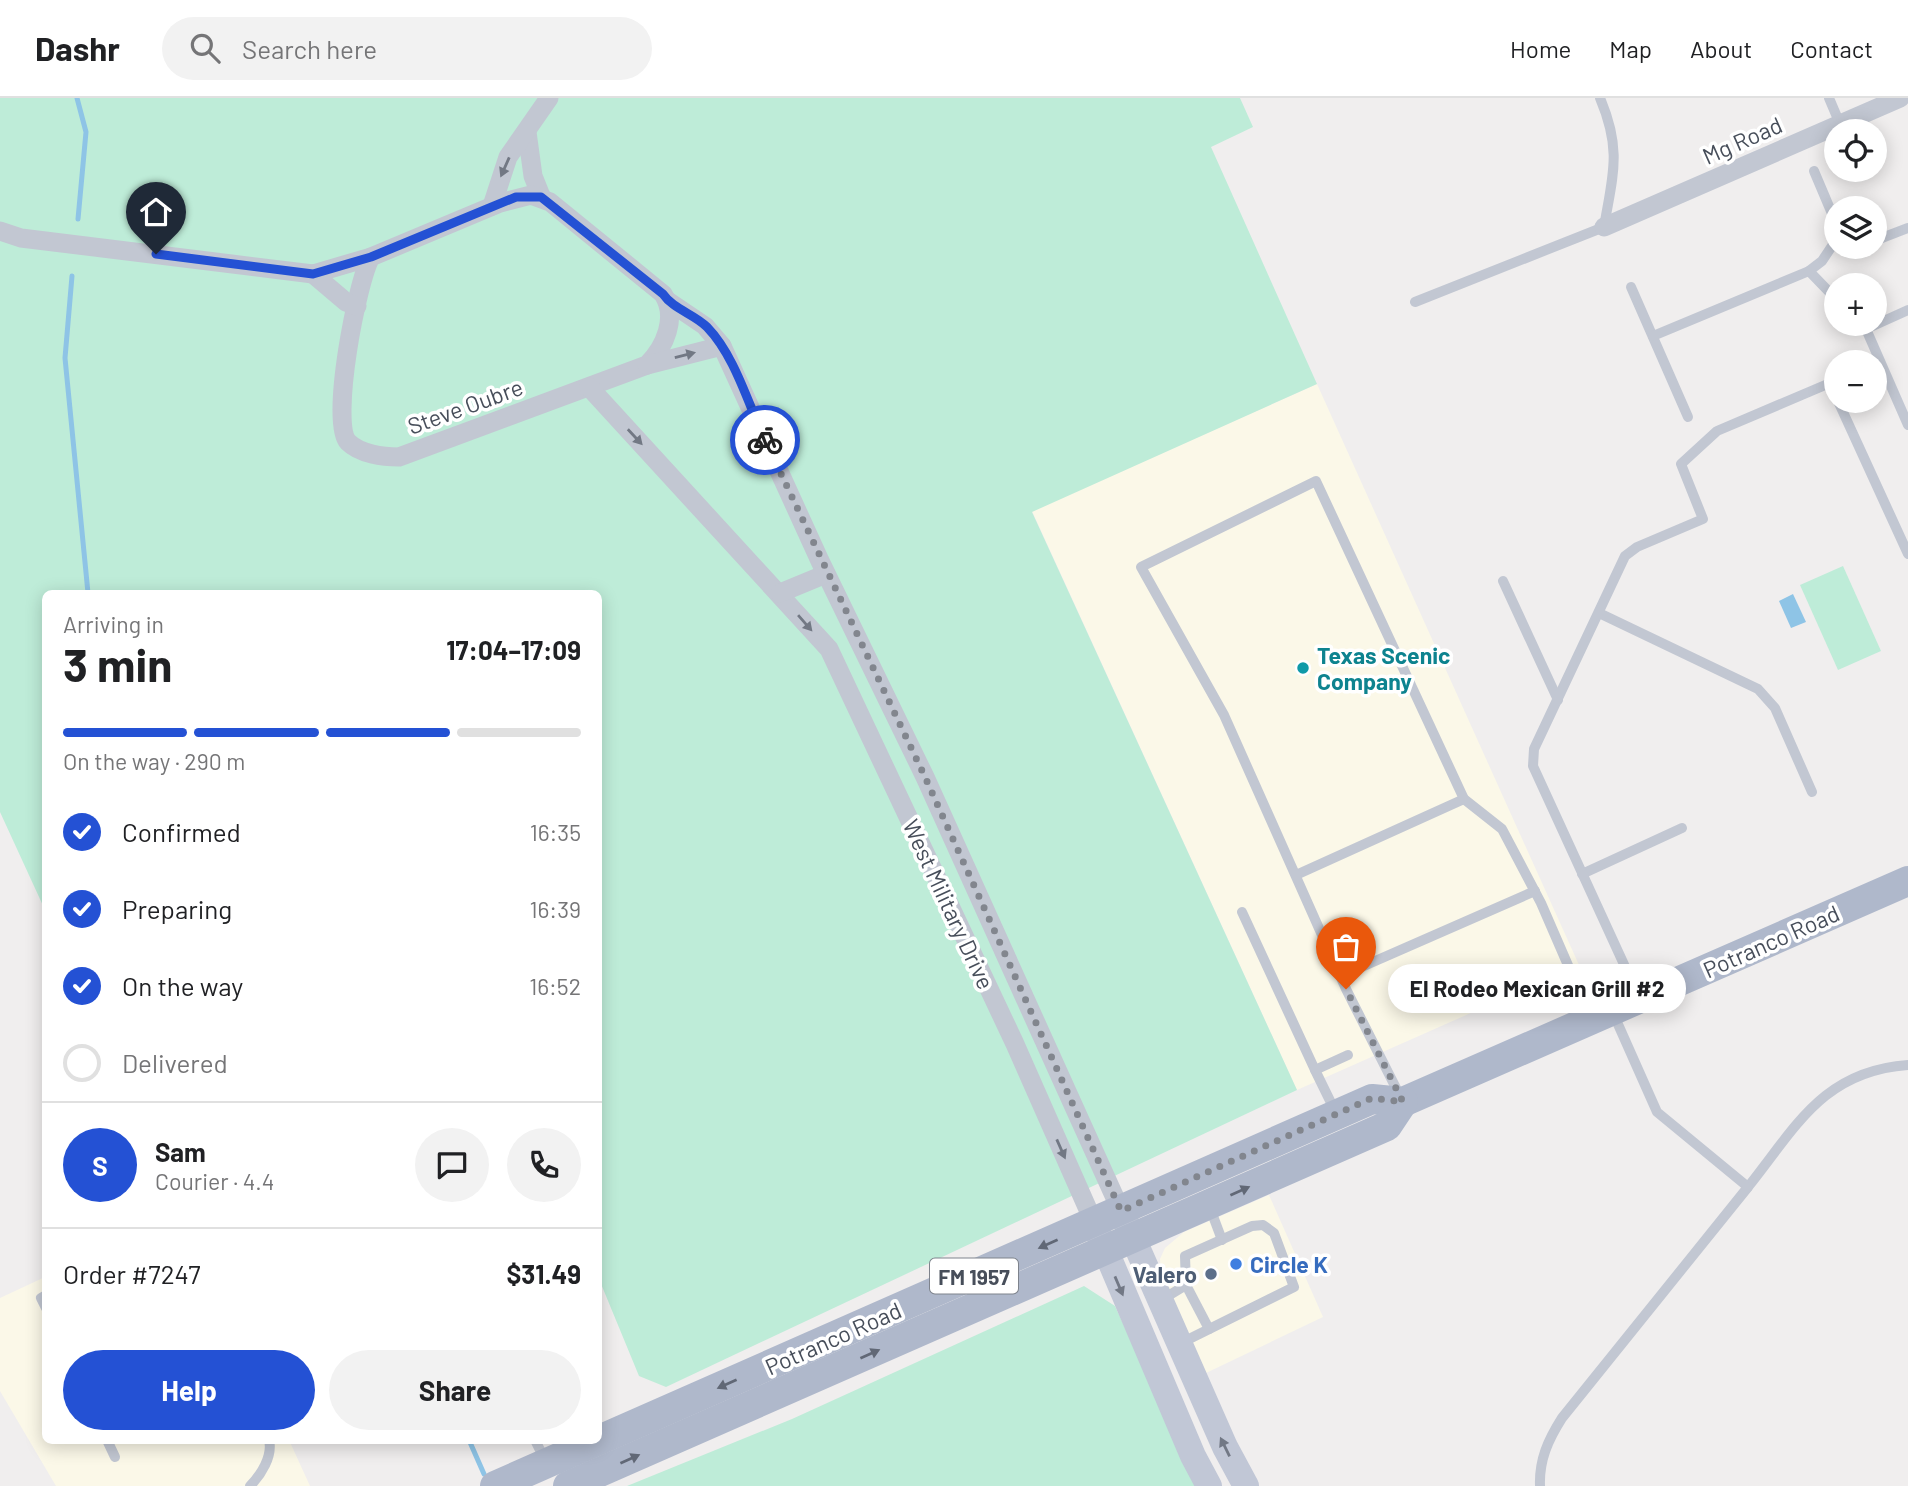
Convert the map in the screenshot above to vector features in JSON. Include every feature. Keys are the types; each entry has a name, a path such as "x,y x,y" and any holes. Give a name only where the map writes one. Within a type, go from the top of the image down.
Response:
{"main road":[{"name":"Potranco Road","path":"602,1427 1094,1223 1372,1098 1403,1102 1908,881"},
{"name":"Potranco Road","path":"568,1486 1387,1126 1403,1102"},
{"name":"West Military Drive","path":"1121,1211 1159,1301 1245,1486"},
{"name":"West Military Drive","path":"1094,1223 1193,1456 1209,1486"},
{"name":"Potranco Road","path":"495,1486 541,1452 560,1444"}],"street":[{"path":"492,206 508,157 549,98"},
{"name":"Mg Road","path":"1851,119 1899,98"},
{"name":"Mg Road","path":"1604,227 1824,131"},
{"path":"527,132 533,176 541,197 663,294 668,301 671,317 665,338 657,355 648,365"},
{"path":"0,230 31,239 313,274 371,257 516,197 541,197"},
{"name":"Steve Oubre","path":"371,257 357,306 340,409 341,426 348,442 382,457 399,457 648,365 722,346"},
{"path":"313,274 346,302 357,306"},
{"name":"West Military Drive","path":"668,301 705,326 722,346 826,574 925,777 1121,1211"},
{"name":"West Military Drive","path":"589,387 780,593 828,649 1015,1044 1094,1223"},
{"path":"780,593 826,574"},
{"path":"896,790 925,777"}],"lane":[{"path":"1415,302 1604,227 1616,160 1609,121 1600,98"},
{"path":"1829,98 1838,119"},
{"path":"1814,171 1825,196"},
{"path":"1887,236 1908,228"},
{"path":"1653,336 1809,271 1824,258"},
{"path":"1809,271 1824,287"},
{"path":"1631,287 1688,416"},
{"path":"1887,317 1908,310"},
{"path":"1868,336 1908,425"},
{"path":"1640,998 1533,766 1534,749 1625,556 1637,547 1703,519 1681,464 1717,430 1824,385"},
{"path":"1844,413 1908,554"},
{"path":"1403,1102 1341,976 1224,715 1142,567 1316,481 1464,799 1502,829 1657,1112 1748,1187"},
{"path":"1503,581 1558,700"},
{"path":"1599,613 1758,689 1774,708 1812,792"},
{"path":"1296,875 1464,799"},
{"path":"1582,874 1682,828"},
{"path":"1341,976 1535,891"},
{"path":"1242,912 1336,1115"},
{"path":"1315,1070 1348,1055"},
{"path":"1540,1486 1541,1461 1549,1438 1562,1418 1806,1114 1841,1082 1881,1067 1908,1065"},
{"path":"1209,1205 1222,1240"},
{"path":"1179,1343 1209,1329 1294,1287 1274,1233 1263,1225 1185,1256 1186,1285 1209,1329"},
{"path":"1159,1301 1186,1285"},
{"path":"109,1444 116,1457"},
{"path":"250,1486 258,1479 271,1450 270,1444"}],"shaded area":[{"path":"1317,384 1579,965 1297,1090 1032,511"},
{"path":"1269,1195 1323,1317 1206,1373 1161,1274 1160,1259 1165,1248 1184,1232"},
{"path":"42,1278 42,1444 291,1444 310,1486 56,1486 0,1391 0,1298"}],"green space":[{"path":"0,98 1240,98 1253,127 1211,147 1317,384 1032,512 1297,1090 666,1387 639,1376 602,1286 602,590 42,590 42,903 0,812"},
{"path":"1843,566 1881,651 1838,670 1800,585"},
{"path":"1084,1286 1115,1306 1198,1486 627,1486 792,1419"}],"water":[{"path":"1793,594 1806,622 1791,628 1779,601"}],"waterway":[{"path":"77,98 86,132 78,219"},
{"path":"72,276 65,358 88,590"},
{"path":"471,1444 484,1474"}],"way so far":[{"path":"765,440 826,574 925,777 1121,1211 1372,1098 1403,1102 1346,989"}],"place":[{"name":"Texas Scenic Company","path":"1303,668"},
{"name":"El Rodeo Mexican Grill #2","path":"1346,989"},
{"name":"Circle K","path":"1236,1264"},
{"name":"Valero","path":"1211,1274"}],"route":[{"path":"156,254 313,274 371,257 516,197 541,197 550,201 663,294 668,301 705,326 722,346 765,440"}]}
